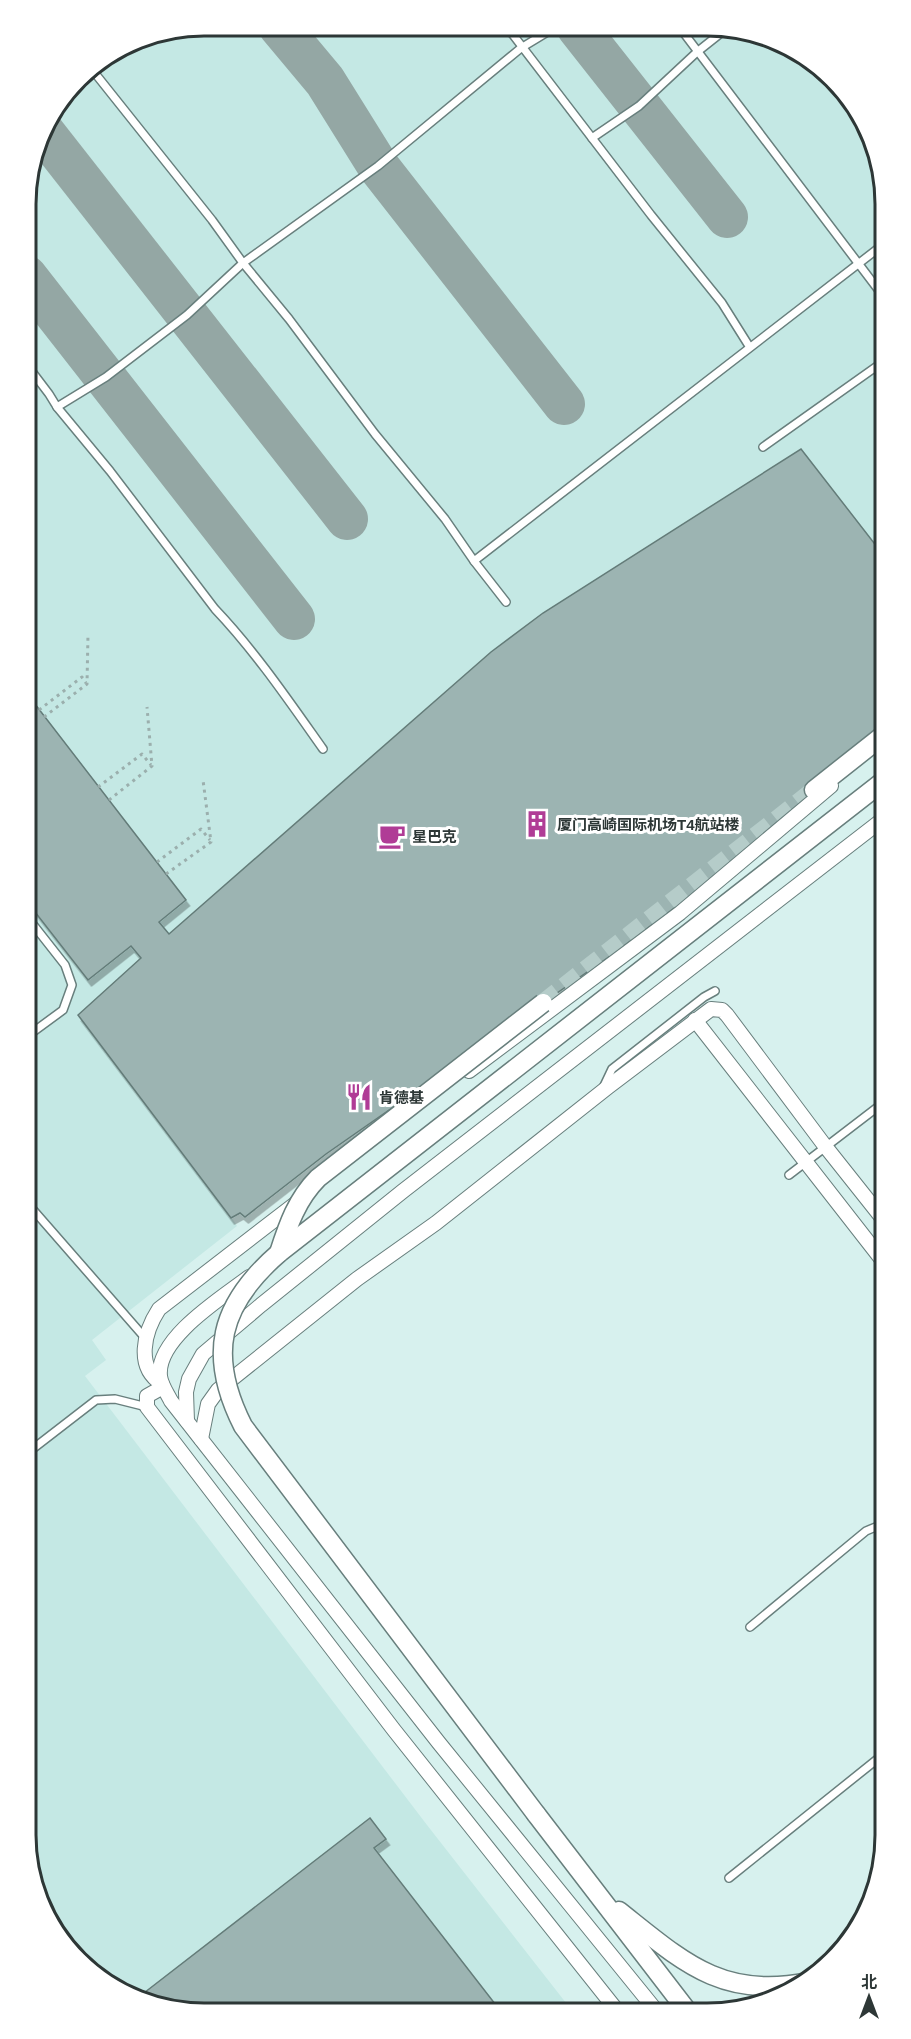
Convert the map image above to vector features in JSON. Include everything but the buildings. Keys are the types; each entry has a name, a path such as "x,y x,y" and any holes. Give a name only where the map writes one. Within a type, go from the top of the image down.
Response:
{"street":[{"path":"814,790 875,742"},
{"path":"163,1385 154,1379 148,1370 145,1355 146,1339 154,1317 169,1300 680,913 875,749"},
{"path":"681,2003 243,1426 234,1408 224,1375 224,1336 230,1314 243,1290 259,1270 279,1253 875,788"},
{"path":"650,2003 439,1743 171,1401 163,1385 160,1369 166,1350 198,1316 875,798"},
{"path":"187,1421 186,1392 189,1379 203,1354 403,1191 875,825"},
{"path":"279,1253 289,1221 307,1189 318,1178 543,1003"},
{"path":"201,1439 208,1404 218,1390 341,1292 436,1222 711,1009 722,1010 727,1015 875,1209"},
{"path":"695,1020 875,1251"},
{"path":"163,1385 147,1396 145,1402 147,1407 394,1730 611,2003"},
{"path":"597,1893 681,1960 713,1977 759,1988 779,1987"}],"lane":[{"path":"513,36 722,303 749,346"},
{"path":"57,407 105,377 187,315 243,263 378,166 521,48 541,36"},
{"path":"686,36 875,286"},
{"path":"592,138 639,106 717,36"},
{"path":"97,75 289,319 375,434 445,519 506,602"},
{"path":"474,561 749,346 875,251"},
{"path":"762,447 875,368"},
{"path":"36,378 282,692 323,748"},
{"path":"36,928 65,965 72,985 63,1010 36,1030"},
{"path":"602,1092 612,1070 704,997 715,991"},
{"path":"789,1175 875,1109"},
{"path":"36,1213 146,1339"},
{"path":"36,1446 96,1400 115,1399 147,1407"},
{"path":"750,1627 866,1531 875,1527"},
{"path":"729,1878 875,1761"}],"path":[{"path":"87,684 88,634"},
{"path":"39,710 82,677 87,684"},
{"path":"44,717 87,684"},
{"path":"147,707 152,766"},
{"path":"99,787 142,754 152,766"},
{"path":"109,800 152,766"},
{"path":"203,780 211,842"},
{"path":"157,862 201,829 211,842"},
{"path":"166,874 211,842"}],"shaded area":[{"path":"193,36 718,36 740,39 781,53 800,64 826,85 853,120 869,160 874,182 875,730 793,810 693,894 613,954 326,1154 245,1217 240,1213 232,1218 237,1226 92,1340 106,1360 85,1376 427,1825 566,2003 204,2003 171,2000 130,1986 93,1961 78,1946 58,1919 42,1879 37,1857 36,1835 37,182 53,130 78,93 93,78 120,58 171,39"}],"taxiway":[{"path":"287,36 325,81 378,166 564,404"},
{"path":"584,36 727,217"},
{"path":"49,139 347,519"},
{"path":"36,289 294,619"}],"tunnel":[{"path":"543,1003 814,790"}],"place":[{"name":"厦门高崎国际机场T4航站楼","path":"537,824"},
{"name":"星巴克","path":"392,836"},
{"name":"肯德基","path":"359,1097"}]}
